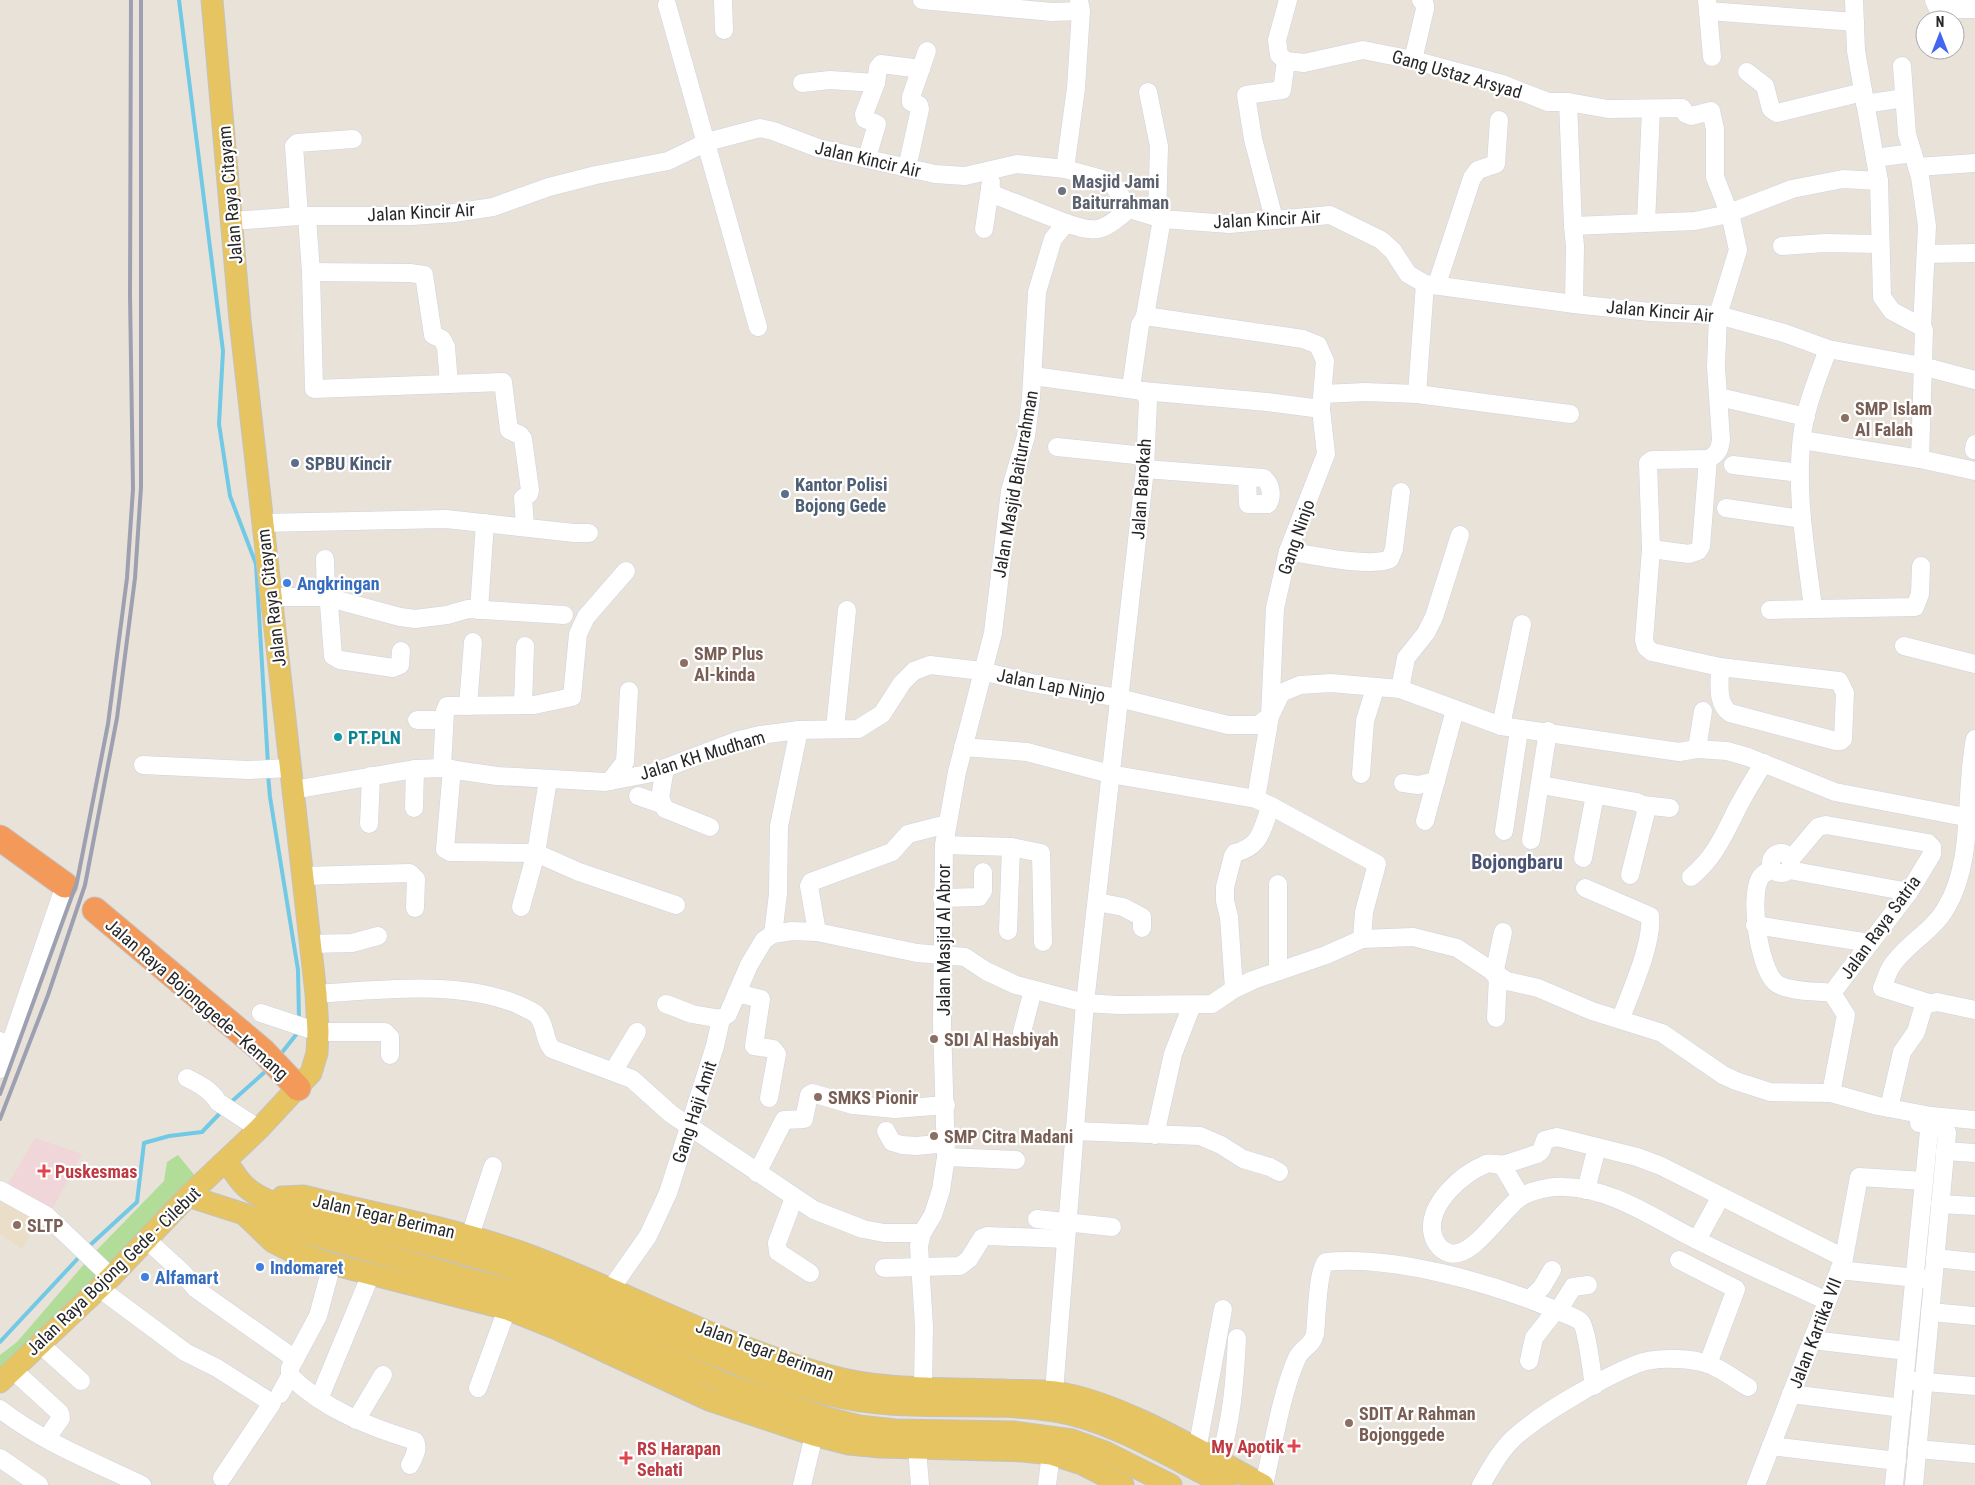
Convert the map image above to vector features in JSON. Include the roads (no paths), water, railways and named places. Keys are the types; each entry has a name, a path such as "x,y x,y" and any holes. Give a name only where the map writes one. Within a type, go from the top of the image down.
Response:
{"highway":[{"path":"0,838 65,885"},
{"name":"Jalan Raya Bojonggede—Kemang","path":"95,910 262,1051 291,1080"}],"main road":[{"name":"Jalan Raya Citayam","path":"212,0 233,222 240,320 271,597 283,768 293,790 316,994 313,1030 317,1053 311,1073 291,1080 259,1129 226,1161"},
{"name":"Jalan Tegar Beriman","path":"226,1161 247,1188 267,1199 479,1263 529,1275 734,1362 787,1381 847,1399 892,1405 1025,1408 1077,1415 1103,1425 1226,1485"},
{"name":"Jalan Raya Bojong Gede - Cilebut","path":"6,1376 105,1282 188,1196 226,1161"},
{"name":"Jalan Tegar Beriman","path":"188,1196 375,1253 479,1263 524,1294 726,1384 779,1403 859,1426 951,1431 1021,1432 1072,1440 1105,1452 1171,1485"},
{"name":"Jalan Tegar Beriman","path":"243,1213 279,1246 332,1264 371,1274 536,1258 738,1344 829,1376 871,1384 924,1388 1054,1392 1109,1407 1264,1485"},
{"name":"Jalan Tegar Beriman","path":"479,1263 507,1309 557,1329 709,1400 814,1435 849,1444 917,1449 1051,1454 1082,1464 1123,1485"},
{"path":"779,1403 787,1381"},
{"path":"951,1431 983,1450"}],"street":[{"path":"723,0 724,30"},
{"path":"922,0 1052,12 1080,5 1076,88 1065,169"},
{"path":"1274,219 1253,139 1246,94 1282,90 1286,61 1279,55 1277,40 1288,0"},
{"path":"1413,60 1425,10 1421,0"},
{"path":"1854,0 1864,98 1879,181 1882,297 1892,311 1922,326"},
{"path":"1934,0 1938,10 1975,10"},
{"path":"667,5 708,142 758,326"},
{"path":"1712,57 1707,5 1855,22"},
{"name":"Gang Ustaz Arsyad","path":"1286,61 1304,63 1363,50 1413,60 1502,84 1548,102 1568,102 1604,109 1651,110 1682,108 1686,114 1691,116 1709,111 1712,113 1715,129 1715,177 1728,213"},
{"path":"907,168 920,109 919,105 911,102 911,98 927,51"},
{"path":"867,158 877,124 865,119 864,114 876,83 878,68 881,64 921,68"},
{"path":"1902,66 1907,134 1915,160 1927,226 1922,326 1924,335 1920,459"},
{"path":"1747,72 1765,86 1772,109 1777,113 1864,98 1904,98"},
{"path":"802,84 830,80 876,83"},
{"name":"Jalan Barokah","path":"1054,1392 1084,1003 1097,902 1145,462 1148,400 1137,390 1140,325 1145,316 1160,218 1159,146 1148,92"},
{"path":"1568,102 1573,226 1576,246 1574,304"},
{"path":"1646,223 1651,110"},
{"path":"1417,394 1431,284 1472,178 1478,170 1496,164 1499,120"},
{"name":"Jalan Kincir Air","path":"233,222 303,216 412,216 454,213 493,207 558,184 668,161 708,142 760,128 818,148 907,168 965,176 1017,164 1065,169 1102,179 1114,186 1129,209 1160,218 1229,224 1330,216 1340,219 1381,240 1393,251 1408,274 1431,284 1574,304 1650,312 1718,315 1775,330 1828,349 1922,366 1975,380"},
{"path":"353,140 297,143 294,146 311,272 314,389 500,381 504,384 509,430 522,436 523,439 530,490 523,498 525,526"},
{"path":"1875,158 1975,163"},
{"path":"984,229 993,170"},
{"path":"1573,226 1695,222 1728,213 1792,189 1843,179 1879,181"},
{"path":"990,188 995,195 1083,229 1097,230 1111,224 1129,209"},
{"path":"1720,667 1720,701 1722,707 1730,713 1842,741 1845,693 1838,681 1720,667 1652,652 1646,647 1644,640 1651,549 1648,463 1652,460 1708,459 1715,456 1720,449 1722,417 1716,368 1718,315 1738,250 1736,235 1728,213"},
{"name":"Jalan Masjid Baiturrahman","path":"982,671 993,633 1010,491 1026,436 1033,376 1037,292 1053,238 1066,223"},
{"path":"1782,246 1825,243 1880,244"},
{"path":"1927,254 1975,253"},
{"path":"311,272 410,273 424,275 433,335 442,339 446,348 449,384"},
{"name":"Gang Ninjo","path":"1145,316 1303,339 1318,345 1325,361 1322,402 1326,454 1288,551 1275,608 1270,716"},
{"path":"1813,608 1802,519 1800,473 1802,440 1806,417 1828,349"},
{"path":"1033,376 1137,390 1267,402 1322,402 1365,392 1417,394 1570,414"},
{"path":"1719,397 1806,417"},
{"path":"1802,440 1920,459 1975,471"},
{"path":"1974,450 1975,444"},
{"path":"1057,447 1247,477"},
{"path":"1651,549 1689,554 1698,551 1702,546 1708,459"},
{"path":"1733,465 1800,473"},
{"path":"1288,551 1350,560 1384,562 1390,559 1394,550 1401,492"},
{"path":"1726,508 1802,519"},
{"path":"262,522 418,518 589,533"},
{"path":"480,610 484,523"},
{"path":"1400,689 1406,658 1426,633 1434,618 1460,535"},
{"path":"325,559 326,597 329,604 333,656 340,660 393,668 400,665 401,651"},
{"path":"1770,610 1915,607 1920,594 1921,566"},
{"path":"626,571 586,617 578,634 575,650 575,683 572,697 524,706 447,706 444,720 447,769 445,849 450,852 536,853 579,872 676,905"},
{"path":"271,597 326,597 408,618 447,615 468,609 564,615"},
{"path":"835,729 847,610"},
{"path":"1501,726 1522,624"},
{"path":"468,706 473,642"},
{"path":"524,706 525,646"},
{"path":"1904,646 1975,664"},
{"name":"Jalan KH Mudham","path":"293,790 415,769 447,769 548,780 602,782 665,768 739,740 760,735 799,730 858,729 882,714 902,683 921,667 930,665 982,671"},
{"name":"Jalan Lap Ninjo","path":"982,671 1032,683 1119,698 1228,726 1258,725 1270,716"},
{"name":"Jalan Masjid Al Abror","path":"924,1388 924,1326 919,1267 922,1233 933,1215 941,1190 946,1150 942,1023 944,845 963,747 982,671"},
{"path":"1234,989 1225,887 1235,853 1247,850 1255,845 1264,803 1270,716 1281,693 1300,685 1331,683 1400,689 1501,726 1519,730 1548,732 1679,752 1697,750 1728,751 1764,763 1836,792 1972,818"},
{"path":"1361,774 1365,721 1373,695 1372,687"},
{"path":"602,782 625,762 629,691"},
{"path":"1425,821 1455,710"},
{"path":"1697,750 1703,711"},
{"path":"417,720 444,720"},
{"path":"799,730 779,826 778,894 773,934 792,930 817,932 917,953 964,956 1001,979 1033,990 1084,1003 1192,1005 1218,1002 1234,989 1278,971 1326,955 1362,939 1395,936 1434,941 1457,948 1496,975 1507,980 1538,988 1592,1011 1621,1018 1671,1038 1711,1067 1736,1081 1782,1094 1831,1093 1883,1107 1898,1118 1940,1122 1975,1120"},
{"path":"1504,832 1519,730"},
{"path":"1531,840 1548,732"},
{"path":"1975,739 1971,761 1972,818 1952,896 1946,909 1891,967 1882,988 1929,1003 1953,1004 1975,1010"},
{"path":"963,747 1027,752 1110,774 1264,803 1377,864 1378,868 1364,912 1362,939"},
{"path":"1691,877 1708,862 1739,804 1764,763"},
{"path":"143,765 248,770 283,768"},
{"path":"661,804 665,768"},
{"path":"414,808 415,769"},
{"path":"369,824 372,776"},
{"path":"521,907 536,853 548,780"},
{"path":"1403,783 1418,785 1436,781"},
{"path":"1540,785 1643,805 1670,808"},
{"path":"1583,858 1595,795"},
{"path":"638,796 661,804 665,809 710,827"},
{"path":"1630,874 1646,812 1643,805"},
{"path":"817,932 809,886 811,882 892,852 908,834 947,824"},
{"name":"Jalan Raya Satria","path":"1784,865 1818,827 1826,825 1928,843 1932,847 1932,854 1909,892 1832,992 1840,1002 1846,1015 1831,1093"},
{"path":"944,845 1011,847 1038,852 1043,856 1043,942"},
{"path":"1008,930 1011,847"},
{"path":"1832,992 1788,988 1774,982 1766,964 1755,925 1756,891 1761,876 1784,865 1909,892"},
{"path":"942,898 979,897 983,891 983,872"},
{"path":"302,876 410,873 416,879 415,908"},
{"path":"1278,884 1278,971"},
{"path":"0,1068 5,1043 48,937 65,885"},
{"path":"1585,888 1650,916 1651,925 1640,966 1621,1018"},
{"path":"1097,902 1136,912 1142,917 1142,928"},
{"path":"1755,925 1870,942"},
{"path":"1496,1018 1496,975 1503,932"},
{"name":"Gang Haji Amit","path":"610,1290 652,1227 668,1193 715,1046 721,1018 728,1014 736,992 757,949 764,940 773,934"},
{"path":"310,944 352,942 378,936"},
{"path":"316,994 407,990 483,993 506,999 536,1014 545,1026 546,1043 552,1049 614,1070 632,1079 671,1114 814,1210 863,1229 884,1233 922,1233"},
{"path":"1022,1032 1033,990"},
{"path":"736,992 761,999 754,1046 773,1049 777,1054 769,1098"},
{"path":"1883,1107 1902,1052 1916,1032 1924,1005 1929,1003"},
{"path":"666,1004 692,1014 721,1018"},
{"path":"1155,1135 1173,1054 1192,1005"},
{"path":"261,1013 313,1030 385,1032 390,1037 390,1055"},
{"path":"614,1070 638,1032"},
{"path":"187,1078 214,1095 224,1106 259,1129"},
{"path":"757,1173 784,1120 804,1119 809,1094 812,1093 853,1105 895,1109 946,1105"},
{"path":"1914,1485 1947,1133 1940,1122"},
{"path":"1894,1485 1930,1131 1940,1122"},
{"path":"886,1131 892,1142 902,1146 1016,1160"},
{"path":"1074,1131 1146,1132 1155,1135 1200,1136 1221,1145 1243,1159 1270,1167 1279,1172"},
{"path":"1827,1301 1697,1240 1624,1202 1586,1190 1565,1187 1547,1188 1521,1197 1462,1253 1448,1253 1440,1249 1432,1232 1432,1221 1438,1204 1470,1172 1488,1163 1502,1165 1537,1154 1540,1152 1543,1143 1550,1137 1557,1137 1661,1166 1841,1264 1933,1281"},
{"path":"1586,1190 1597,1147"},
{"path":"1945,1150 1975,1153"},
{"path":"1502,1165 1521,1197"},
{"path":"479,1263 493,1166"},
{"name":"Jalan Kartika VII","path":"1756,1485 1841,1264 1859,1177 1924,1181"},
{"path":"0,1190 47,1216 83,1250 105,1282 185,1352 217,1368 272,1403 222,1478"},
{"path":"794,1198 777,1243 778,1252 810,1273"},
{"path":"1697,1240 1720,1198"},
{"path":"1940,1204 1975,1206"},
{"path":"1037,1219 1067,1230"},
{"path":"884,1268 960,1266 969,1260 982,1238 987,1236 1112,1227"},
{"path":"147,1240 183,1273 196,1289 293,1367 319,1399 356,1420 416,1441 416,1453 410,1465"},
{"path":"1935,1258 1975,1262"},
{"path":"1679,1260 1736,1289 1708,1364"},
{"path":"1264,1485 1297,1357 1314,1337 1320,1286 1326,1262 1417,1267 1530,1299 1579,1321 1583,1327 1594,1386"},
{"path":"280,1394 318,1316 332,1264"},
{"path":"1530,1299 1542,1287 1552,1270"},
{"path":"319,1399 371,1274"},
{"path":"1529,1361 1534,1338 1557,1311 1573,1287 1588,1285"},
{"path":"478,1388 507,1309"},
{"path":"1197,1450 1223,1309"},
{"path":"1930,1312 1975,1316"},
{"path":"1219,1461 1225,1444 1235,1376 1236,1338"},
{"path":"1812,1340 1907,1351"},
{"path":"40,1344 82,1381"},
{"path":"1481,1485 1499,1456 1515,1436 1594,1386 1638,1364 1671,1360 1708,1364 1748,1387"},
{"path":"356,1420 383,1375"},
{"path":"6,1376 60,1413 60,1418 46,1438"},
{"path":"1904,1381 1975,1386"},
{"path":"1791,1394 1902,1408"},
{"path":"0,1409 18,1423 46,1438 142,1485"},
{"path":"802,1485 814,1435"},
{"path":"1771,1446 1896,1461"},
{"path":"917,1449 920,1485"},
{"path":"1917,1449 1975,1454"},
{"path":"1047,1485 1051,1454"},
{"path":"0,1458 17,1480 39,1485"}],"waterway":[{"path":"179,0 223,351 219,424 230,496 256,564 268,764"},
{"path":"268,774 270,797 298,970 299,1019"},
{"path":"280,1055 299,1031"},
{"path":"230,1103 267,1070"},
{"path":"88,1247 137,1202 144,1143 169,1136 202,1132 223,1110"},
{"path":"0,1342 82,1254"}],"railway":[{"path":"0,1094 77,882 108,724 127,578 133,489 130,295 131,0"},
{"path":"0,1119 48,995 85,885 117,718 135,578 141,487 141,0"}],"place":[{"name":"Masjid Jami Baiturrahman","path":"1062,191"},
{"name":"SMP Islam Al Falah","path":"1845,418"},
{"name":"SPBU Kincir","path":"295,463"},
{"name":"Kantor Polisi Bojong Gede","path":"785,494"},
{"name":"Angkringan","path":"287,583"},
{"name":"SMP Plus Al-kinda","path":"684,663"},
{"name":"PT.PLN","path":"338,737"},
{"name":"SDI Al Hasbiyah","path":"934,1039"},
{"name":"SMKS Pionir","path":"818,1097"},
{"name":"SMP Citra Madani","path":"934,1136"},
{"name":"Puskesmas","path":"44,1171"},
{"name":"SLTP","path":"17,1225"},
{"name":"Indomaret","path":"260,1267"},
{"name":"Alfamart","path":"145,1277"},
{"name":"SDIT Ar Rahman Bojonggede","path":"1349,1423"},
{"name":"My Apotik","path":"1294,1446"},
{"name":"RS Harapan Sehati","path":"626,1458"}],"district":[{"name":"Bojongbaru","path":"1517,862"}]}
